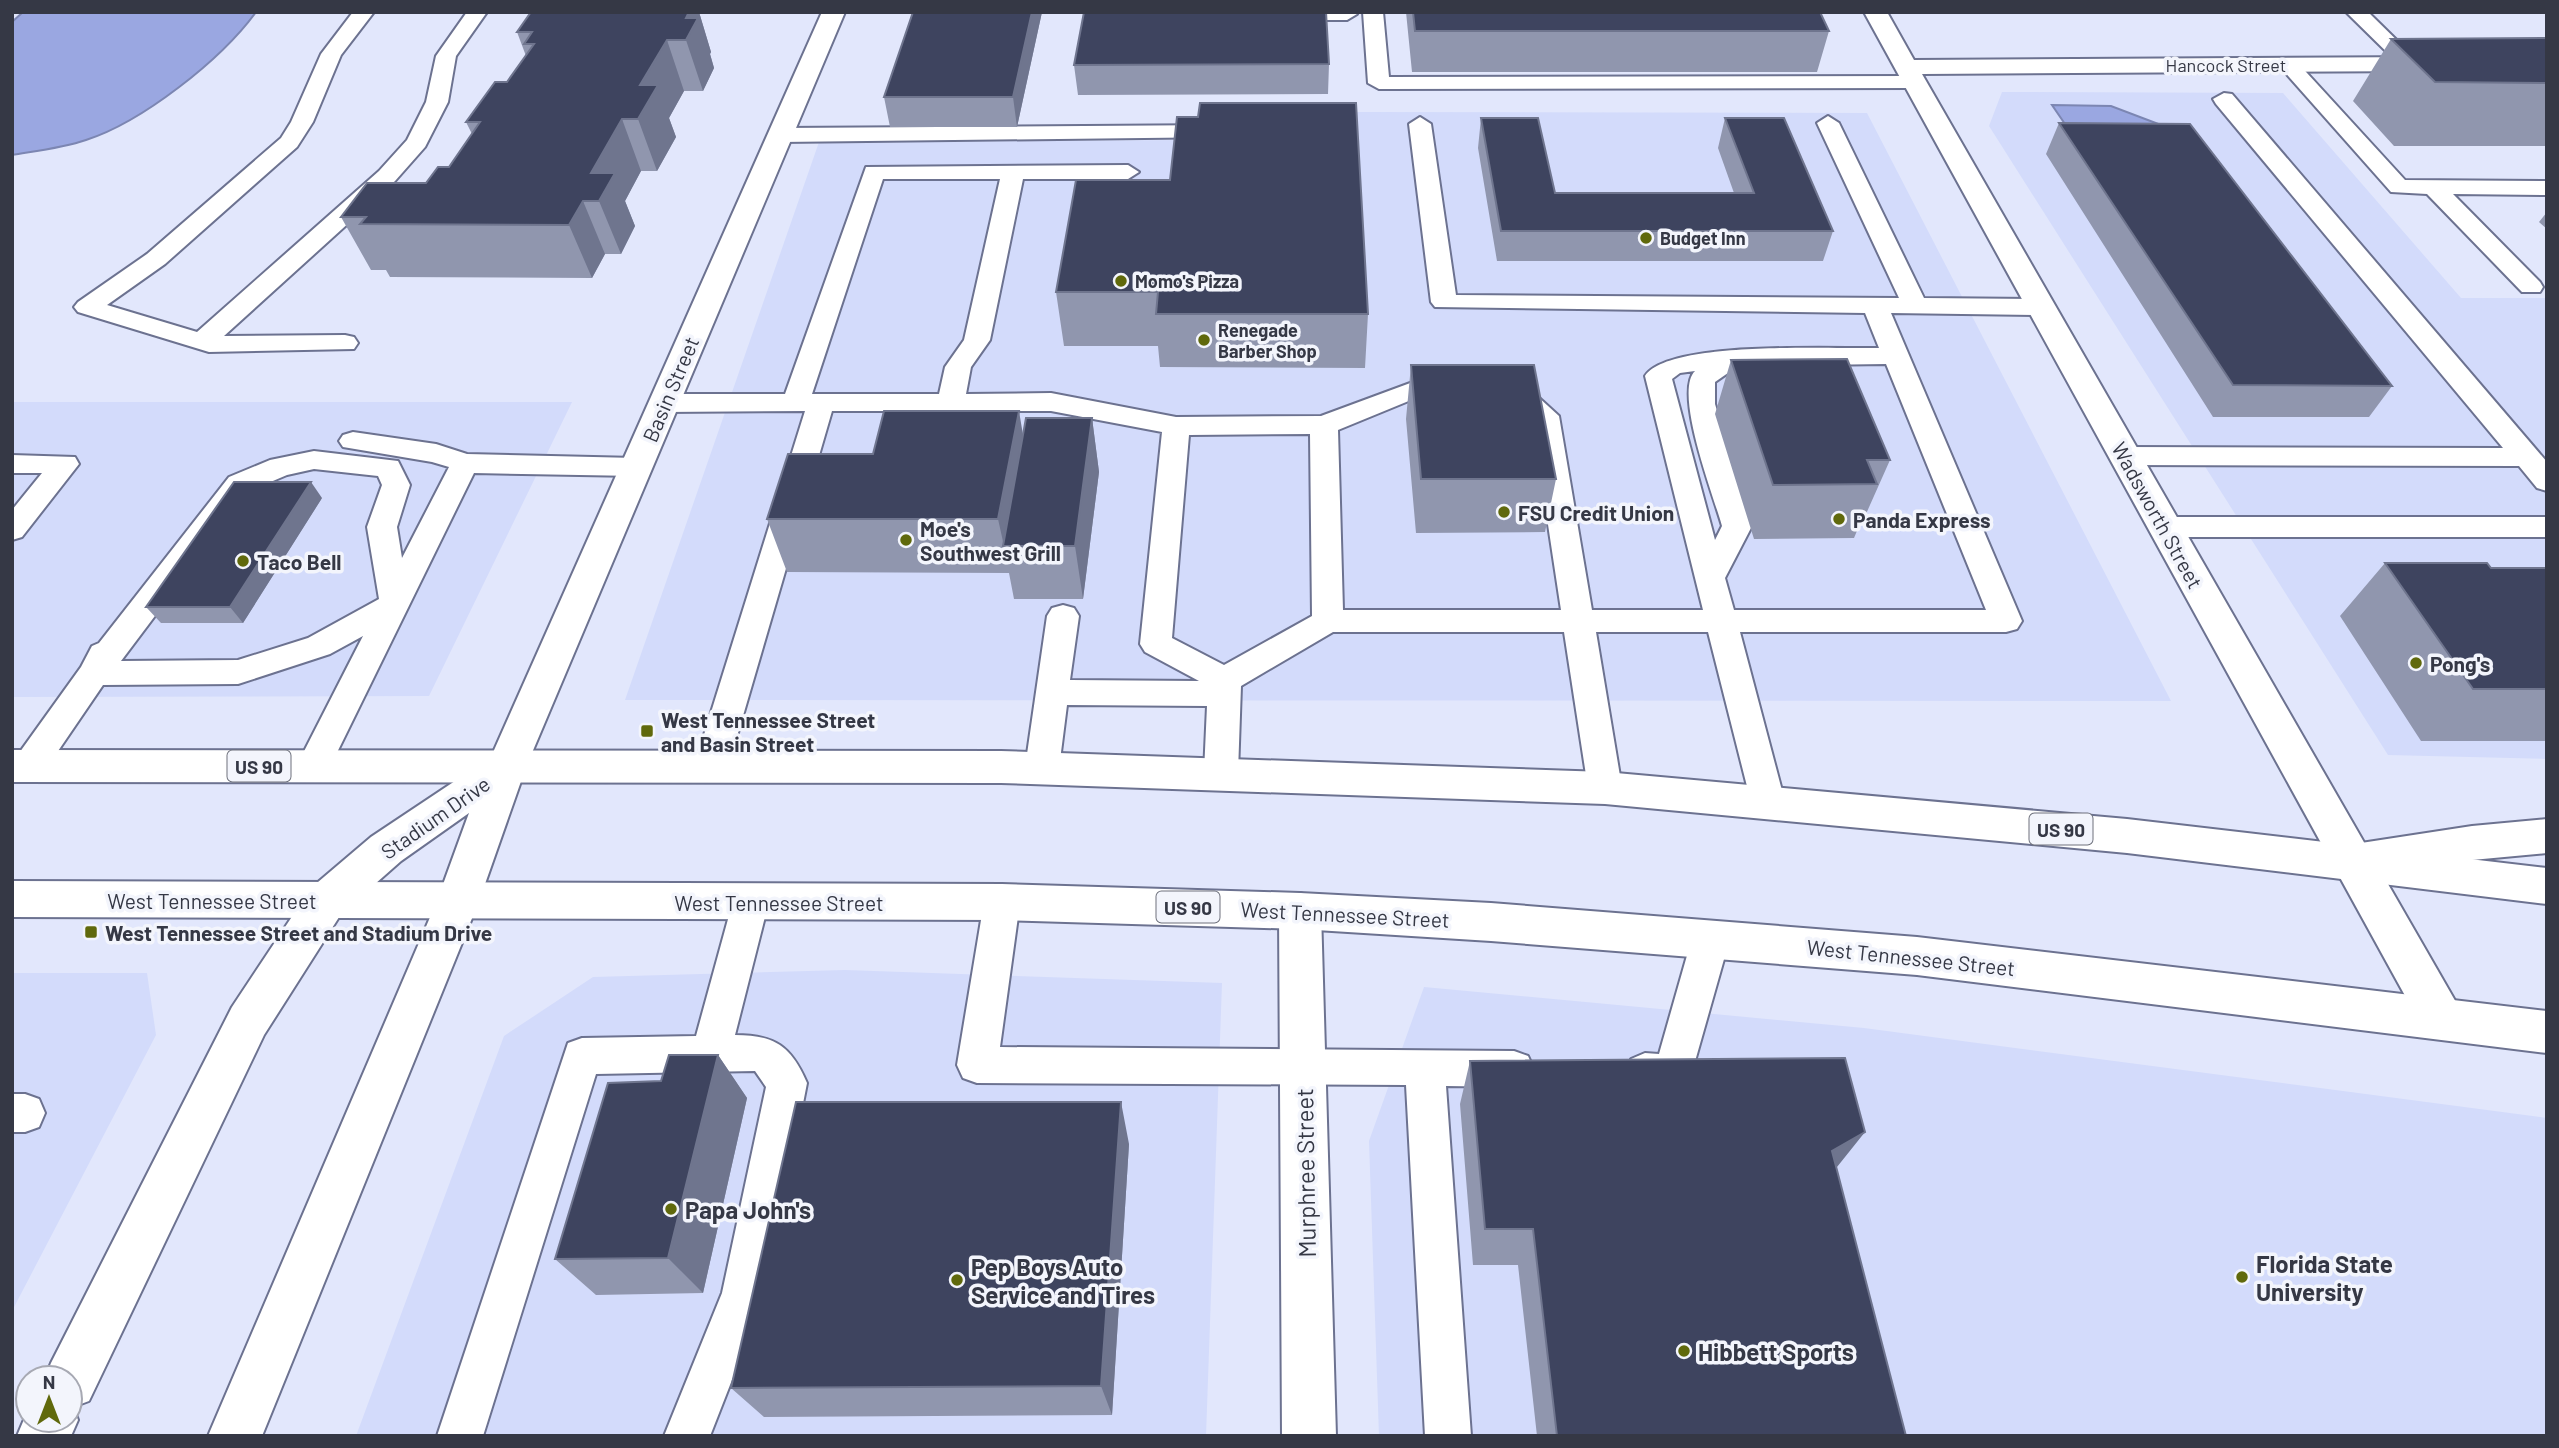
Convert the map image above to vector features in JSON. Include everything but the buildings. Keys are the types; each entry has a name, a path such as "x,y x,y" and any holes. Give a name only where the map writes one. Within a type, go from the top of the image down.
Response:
{"main road":[{"name":"Basin Street","path":"506,766 834,12"},
{"name":"Wadsworth Street","path":"1875,12 2441,1018"},
{"name":"Hancock Street","path":"1910,74 2451,64"},
{"name":"US 90","path":"21,766 1042,768 1605,788 1916,814 2353,861 2547,886"},
{"name":"Stadium Drive","path":"79,1364 248,1021 326,901 386,849 506,766"},
{"name":"Stadium Drive","path":"234,1436 458,901 506,766"},
{"path":"2353,861 2473,843 2547,836"},
{"name":"West Tennessee Street","path":"12,899 1002,902 1300,911 1711,938 1917,956 2547,1031"},
{"name":"Murphree Street","path":"1300,911 1309,1436"}],"lane":[{"path":"345,343 209,344 87,307 156,258 240,188 289,142 302,122 331,54 365,12"},
{"path":"203,341 387,176 417,142 437,102 446,56 477,12"},
{"path":"1373,12 1379,83 1910,74"},
{"path":"2356,12 2410,64"},
{"path":"1266,14 1347,14"},
{"path":"2290,65 2399,187 2547,188"},
{"path":"2224,99 2547,481"},
{"path":"1828,122 1914,306"},
{"path":"1420,124 1444,303 2041,307"},
{"path":"781,135 1250,132"},
{"path":"711,766 874,172 1013,172 1130,161 1126,196"},
{"path":"951,402 958,367 977,340 1013,172"},
{"path":"2434,188 2531,287"},
{"path":"1052,692 1225,687 1328,621 2006,621 1875,306"},
{"path":"1768,803 1658,376 1673,366 1732,358 1896,356"},
{"path":"1711,577 1737,526 1701,404 1702,379 1732,358"},
{"path":"664,403 1051,402 1177,426 1324,425 1413,390 1514,391 1545,415 1605,788"},
{"path":"1324,425 1328,621"},
{"path":"1177,426 1156,644 1225,687"},
{"path":"94,673 117,625 233,463 269,447 356,441 436,453 465,463 636,467"},
{"path":"2125,456 2526,457"},
{"path":"21,766 239,484 280,467 314,460 388,468 396,485 382,527 395,604"},
{"path":"313,766 465,463"},
{"path":"12,464 65,464 12,530"},
{"path":"2165,527 2547,527"},
{"path":"94,673 238,672 319,646 395,604"},
{"path":"1042,768 1063,616"},
{"path":"1221,773 1225,687"},
{"path":"711,1053 751,901"},
{"path":"1002,902 977,1065 1303,1065 1550,1070"},
{"path":"1605,1071 1674,1073 1711,938"},
{"path":"460,1436 582,1056 759,1053 769,1058 787,1083 744,1293 687,1436"},
{"path":"1425,1068 1448,1436"}],"shaded area":[{"path":"2002,92 2283,93 2461,298 2547,298 2547,759 2388,755 1989,126"},
{"path":"1357,112 1867,113 2171,701 625,700 819,142 1355,139"},
{"path":"12,402 572,402 429,696 12,697"},
{"path":"845,970 1222,983 1206,1436 356,1436 504,1036 593,977"},
{"path":"12,973 147,973 156,1035 12,1311"},
{"path":"1424,987 1864,1028 2547,1118 2547,1436 1379,1436 1369,1141"}],"water":[{"path":"23,12 256,12 223,50 202,69 131,119 77,143 12,155 12,22"},
{"path":"2052,105 2111,106 2161,125 2065,124"}],"place":[{"name":"Budget Inn","path":"1646,238"},
{"name":"Momo's Pizza","path":"1121,281"},
{"name":"Renegade Barber Shop","path":"1204,340"},
{"name":"FSU Credit Union","path":"1504,512"},
{"name":"Panda Express","path":"1839,519"},
{"name":"Moe's Southwest Grill","path":"906,540"},
{"name":"Taco Bell","path":"243,561"},
{"name":"Pong's","path":"2416,663"},
{"name":"West Tennessee Street and Basin Street","path":"647,731"},
{"name":"West Tennessee Street and Stadium Drive","path":"91,932"},
{"name":"Papa John's","path":"671,1209"},
{"name":"Florida State University","path":"2242,1277"},
{"name":"Pep Boys Auto Service and Tires","path":"957,1280"},
{"name":"Hibbett Sports","path":"1684,1351"}]}
